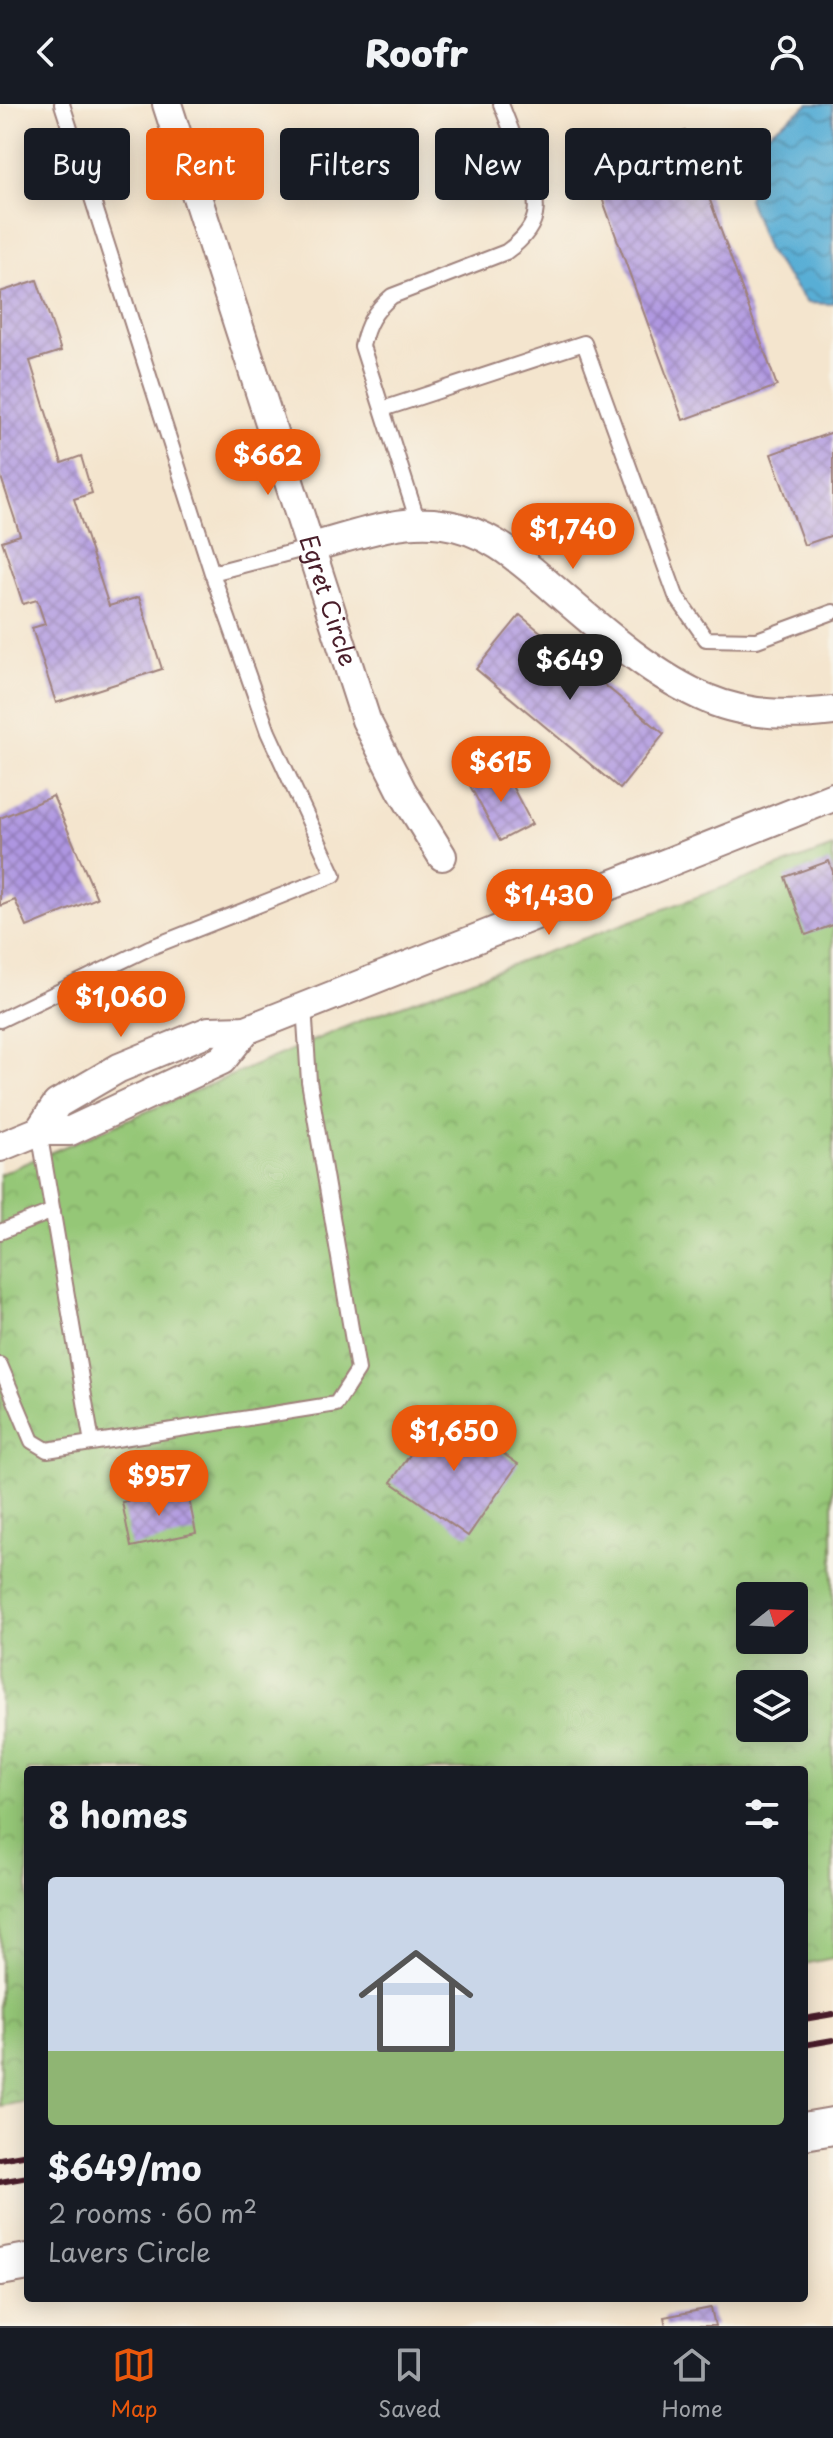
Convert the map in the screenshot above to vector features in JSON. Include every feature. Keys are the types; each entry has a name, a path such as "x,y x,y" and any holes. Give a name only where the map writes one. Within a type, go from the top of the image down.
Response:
{"street":[{"name":"Egret Circle","path":"167,104 366,720 402,791 442,856"},
{"path":"312,547 393,525 418,522 468,530 513,553 589,619 663,674 707,699 758,712 833,711"},
{"path":"0,1147 39,1131 57,1104 119,1068 209,1031 246,1030 833,797"},
{"path":"808,2130 833,2126"},
{"path":"0,2267 24,2263"}],"lane":[{"path":"0,1020 149,948 334,875 268,732 212,573 62,104"},
{"path":"418,522 362,346 366,327 376,309 392,296 506,252 520,242 531,228 536,211 536,194 501,104"},
{"path":"383,409 584,343 676,596 706,639 757,640 833,612"},
{"path":"212,573 312,547"},
{"path":"0,1365 32,1441 47,1450 336,1404 358,1370 309,1081 304,1006"},
{"path":"39,1131 92,1443"},
{"path":"0,1232 53,1211"}],"green space":[{"path":"833,847 833,1958 808,1963 808,1766 24,1766 24,2102 0,2106 0,1174 364,1019"}],"water":[{"path":"809,104 833,104 833,304 807,303 767,250 748,200 771,200 771,131"}],"building":[{"path":"603,200 710,200 777,386 683,420"},
{"path":"37,280 61,351 30,361 62,463 81,456 92,493 74,499 109,606 139,597 162,669 56,703 32,628 45,624 37,600 23,604 2,541 20,535 0,474 0,292"},
{"path":"833,432 833,535 804,545 771,454"},
{"path":"520,615 664,734 620,789 476,669"},
{"path":"502,767 532,824 500,841 469,784"},
{"path":"53,796 97,898 27,927 15,900 0,906 0,818"},
{"path":"829,861 833,872 833,925 806,935 785,877"},
{"path":"441,1410 518,1464 468,1536 391,1482"},
{"path":"187,1489 196,1533 131,1547 122,1502"},
{"path":"711,2308 715,2326 666,2326 664,2317"}],"railway":[{"path":"808,2018 833,2014"},
{"path":"808,2044 833,2040"},
{"path":"0,2159 24,2155"},
{"path":"0,2182 24,2178"}]}
